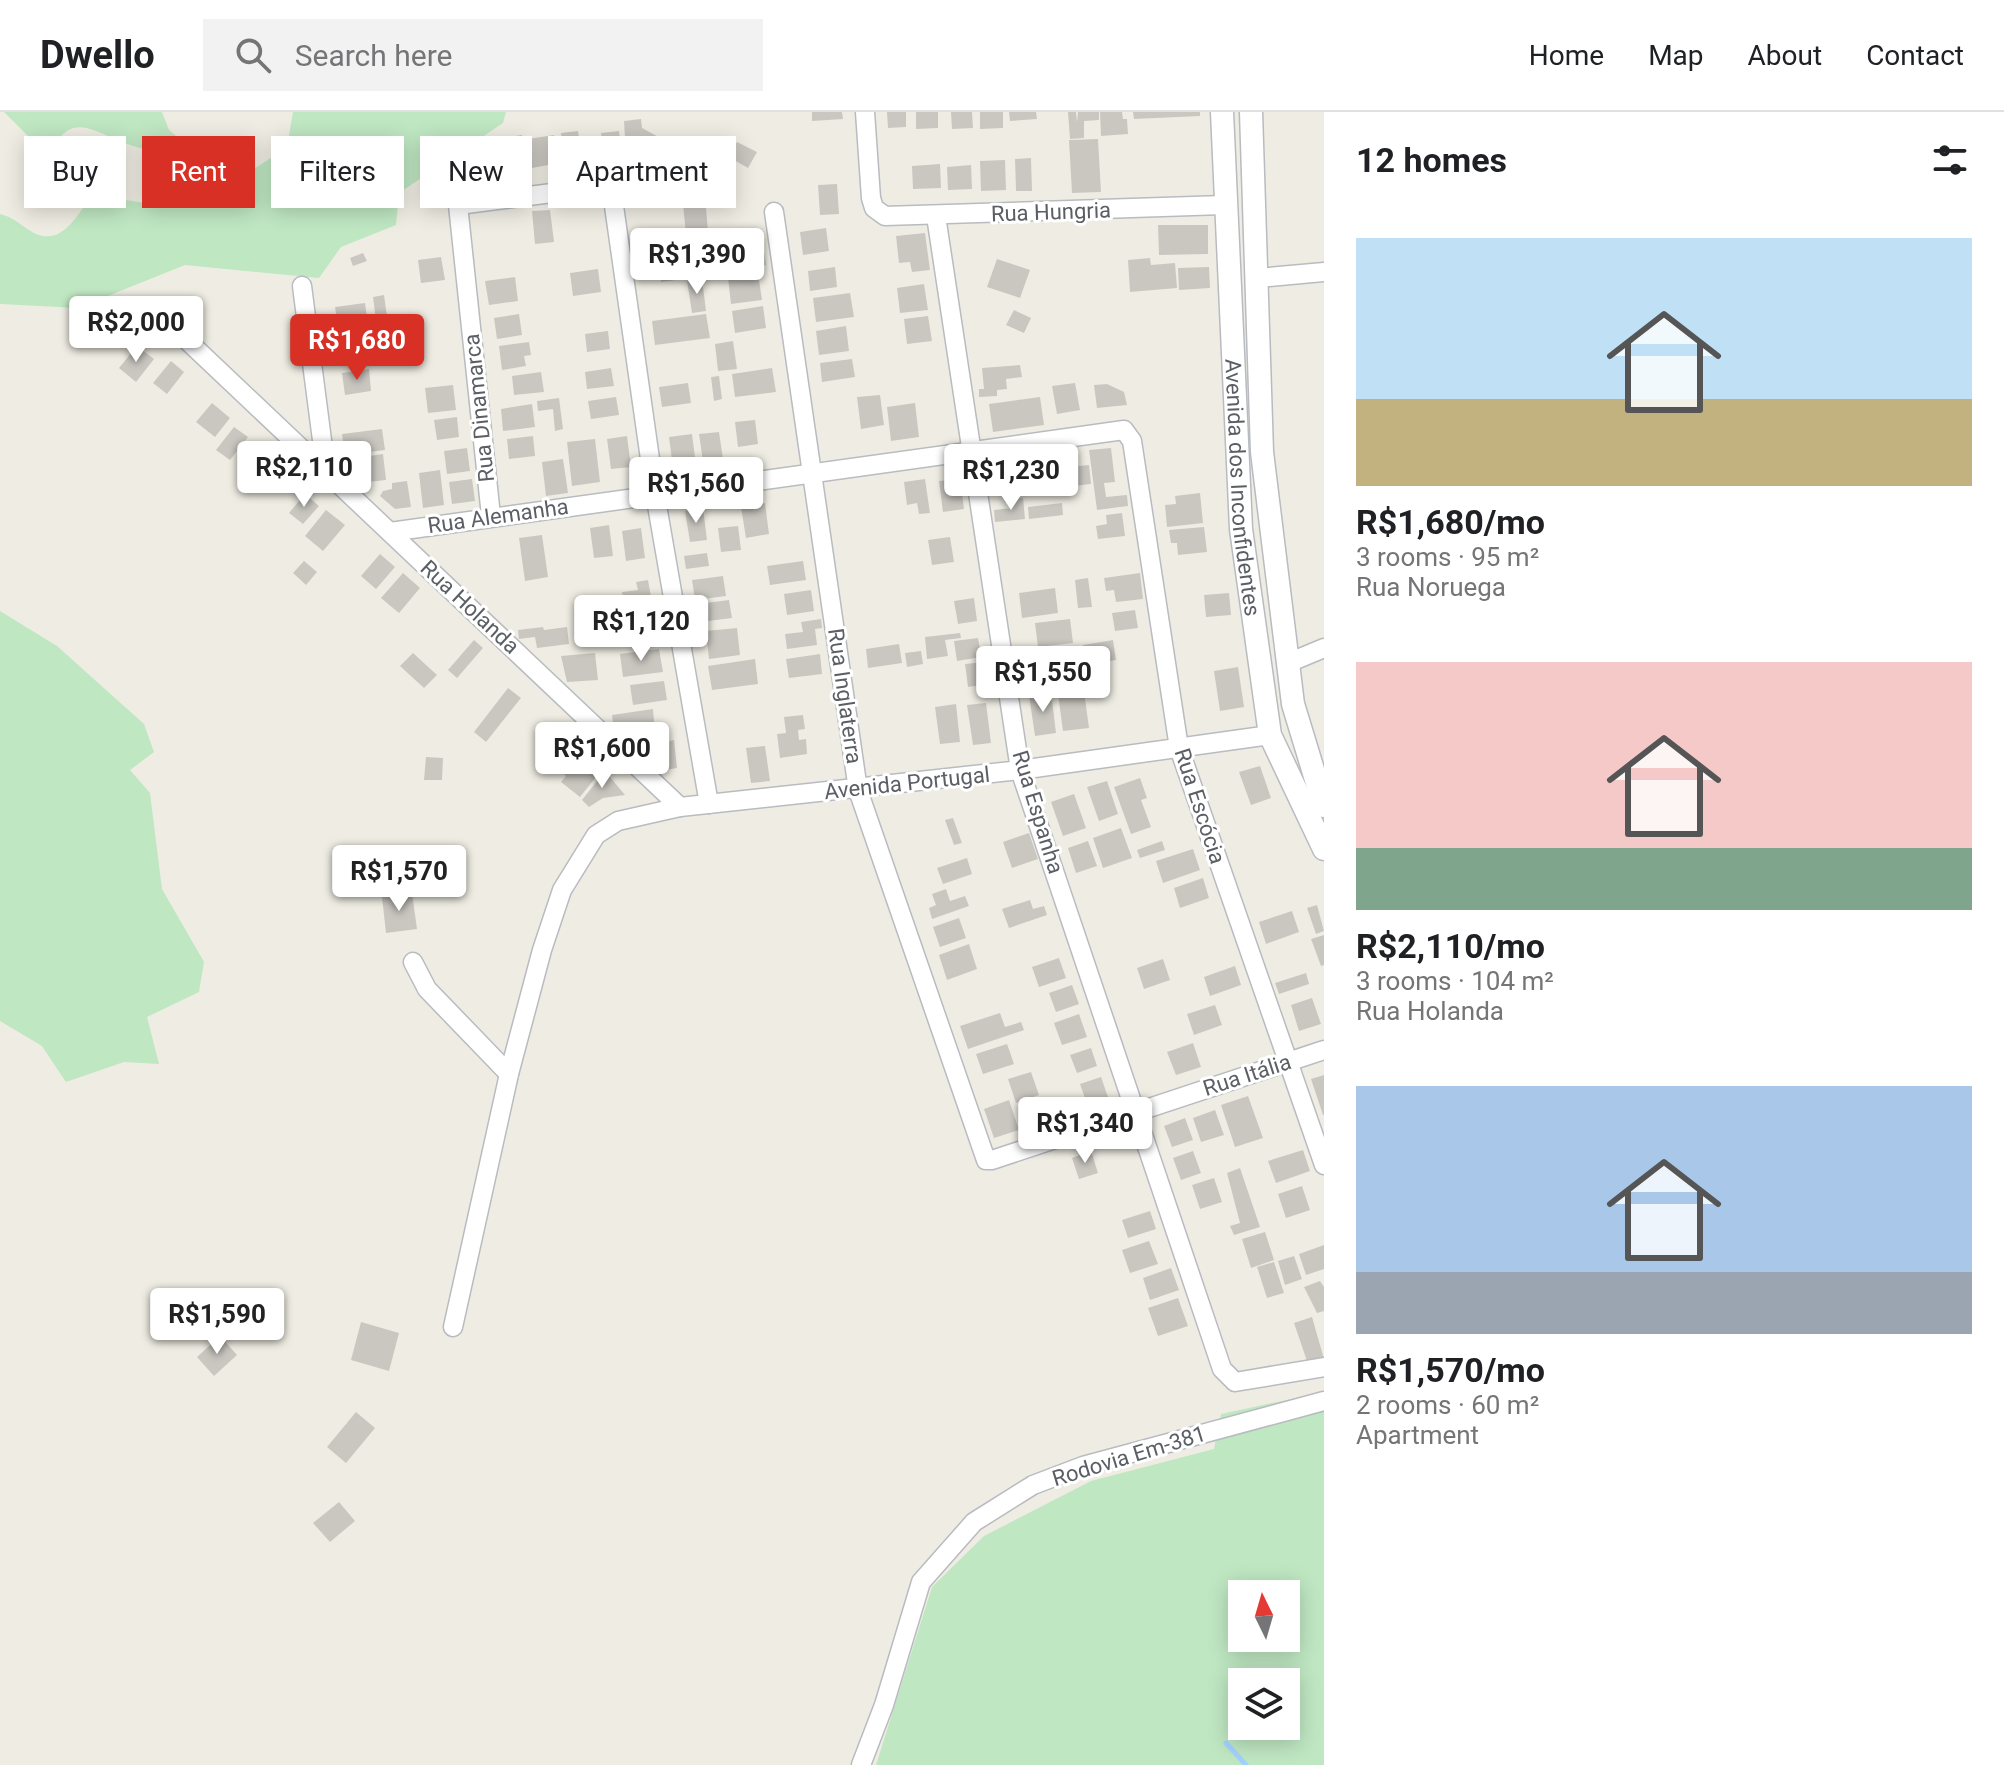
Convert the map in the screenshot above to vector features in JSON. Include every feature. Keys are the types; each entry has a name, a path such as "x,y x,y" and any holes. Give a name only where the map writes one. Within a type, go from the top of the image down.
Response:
{"street":[{"name":"Rua Hungria","path":"865,112 871,198 878,214 936,216 1224,205"},
{"name":"Avenida dos Inconfidentes","path":"1222,112 1241,529 1270,735 1324,849"},
{"name":"Avenida dos Inconfidentes","path":"1251,112 1262,452 1288,663 1302,742 1324,806"},
{"name":"Rua Dinamarca","path":"491,516 458,205 548,193"},
{"path":"614,208 655,494 709,804"},
{"name":"Rua Inglaterra","path":"774,212 858,790 988,1161"},
{"name":"Rua Espanha","path":"936,216 1020,770 1138,1111 1222,1369 1235,1382 1324,1367"},
{"path":"1258,278 1324,272"},
{"path":"302,286 326,471"},
{"name":"Rua Holanda","path":"155,310 680,807"},
{"name":"Rua Alemanha","path":"390,532 1117,429 1128,434"},
{"name":"Rua Escócia","path":"1128,434 1132,441 1179,748 1324,1165"},
{"path":"1288,663 1324,648"},
{"name":"Avenida Portugal","path":"509,1074 542,950 562,890 596,835 618,821 680,807 858,790 1270,735"},
{"path":"413,962 427,989 509,1074 453,1327"},
{"name":"Rua Itália","path":"988,1161 1324,1050"},
{"name":"Rodovia Em-381","path":"861,1765 884,1705 921,1582 974,1522 1033,1485 1083,1466 1324,1401"}],"green space":[{"path":"4,112 162,112 169,130 176,136 142,136 142,149 126,143 126,136 108,136 82,127 61,136 28,136"},
{"path":"293,112 506,112 503,123 484,136 420,136 420,179 404,190 404,136 289,136"},
{"path":"271,158 271,208 398,208 396,225 341,247 319,278 185,265 78,308 0,304 0,214 34,233 53,236 68,226 83,208 126,208 126,200 142,203 142,208 255,208 255,168"},
{"path":"0,611 57,646 144,724 154,752 130,770 150,793 162,889 204,962 199,992 147,1017 159,1064 124,1062 66,1082 42,1046 0,1021"},
{"path":"1324,1392 1324,1765 876,1765 932,1587 984,1536 1091,1481 1214,1449 1221,1414"}],"building":[{"path":"812,112 842,112 843,119 812,121"},
{"path":"887,112 906,112 906,127 888,128"},
{"path":"916,112 938,112 938,128 916,129"},
{"path":"951,112 972,112 973,128 952,129"},
{"path":"980,112 1003,112 1003,128 980,129"},
{"path":"1009,112 1036,112 1037,119 1010,121"},
{"path":"1068,112 1076,112 1077,122 1078,112 1099,112 1099,120 1084,121 1084,138 1070,139"},
{"path":"1100,112 1122,112 1123,119 1127,119 1128,134 1101,136"},
{"path":"1133,112 1200,112 1200,116 1134,119"},
{"path":"641,119 642,128 657,136 625,136 624,121"},
{"path":"578,131 579,136 561,136 561,133"},
{"path":"619,131 620,136 601,136 601,133"},
{"path":"554,135 548,136 548,165 532,168 532,138"},
{"path":"1098,139 1101,192 1072,193 1069,140"},
{"path":"736,143 757,152 748,168 736,161"},
{"path":"1031,158 1032,191 1016,191 1015,159"},
{"path":"1005,160 1006,190 981,191 980,161"},
{"path":"940,164 941,188 913,189 912,166"},
{"path":"971,165 972,189 948,190 947,167"},
{"path":"837,184 839,214 820,215 818,185"},
{"path":"683,208 706,208 708,232 686,234"},
{"path":"550,210 554,242 535,244 532,211"},
{"path":"1158,225 1208,225 1208,254 1159,255"},
{"path":"826,228 829,251 803,255 800,232"},
{"path":"925,233 930,270 912,272 910,262 899,263 896,236"},
{"path":"763,245 766,265 732,270 729,250"},
{"path":"363,253 367,261 353,266 350,258"},
{"path":"678,255 680,272 675,272 676,280 661,282 661,275 656,275 655,268 651,268 650,258"},
{"path":"441,257 445,280 421,283 418,260"},
{"path":"1150,258 1151,265 1175,263 1177,288 1130,292 1128,260"},
{"path":"997,259 1030,270 1020,298 987,287"},
{"path":"835,267 837,287 810,291 808,271"},
{"path":"1209,267 1210,288 1179,290 1178,268"},
{"path":"598,269 601,292 573,296 570,273"},
{"path":"758,273 762,300 731,304 728,278"},
{"path":"515,277 518,301 489,305 485,281"},
{"path":"702,279 706,311 692,313 687,281"},
{"path":"924,284 928,310 900,313 897,288"},
{"path":"850,293 854,317 816,322 813,298"},
{"path":"384,295 393,360 367,363 362,330 377,328 373,297"},
{"path":"365,303 368,325 326,332 324,322 337,320 335,307"},
{"path":"763,306 766,328 735,333 732,311"},
{"path":"1014,310 1031,318 1024,333 1006,325"},
{"path":"519,314 522,335 497,339 494,318"},
{"path":"706,314 710,338 655,345 652,321"},
{"path":"928,316 932,341 907,344 904,319"},
{"path":"846,326 849,351 819,355 816,331"},
{"path":"608,331 610,349 587,352 585,334"},
{"path":"733,341 737,369 718,371 715,344"},
{"path":"529,342 531,355 524,356 526,366 502,370 499,346"},
{"path":"137,346 154,359 136,382 119,368"},
{"path":"852,359 855,377 822,382 820,363"},
{"path":"171,361 184,372 167,394 153,383"},
{"path":"1020,365 1022,377 1006,379 1007,389 997,390 997,396 979,397 979,389 984,389 982,368"},
{"path":"611,368 614,386 587,389 585,372"},
{"path":"772,368 776,392 735,397 732,374"},
{"path":"369,369 371,391 345,395 342,373"},
{"path":"541,372 544,392 514,395 512,376"},
{"path":"719,376 722,399 714,401 711,377"},
{"path":"688,383 691,403 662,407 659,387"},
{"path":"1075,383 1080,410 1057,414 1052,386"},
{"path":"1107,384 1124,392 1127,405 1097,408 1094,385"},
{"path":"453,385 456,410 428,413 425,388"},
{"path":"880,395 884,425 861,429 857,397"},
{"path":"616,397 619,415 591,419 588,401"},
{"path":"1040,397 1044,425 993,432 989,404"},
{"path":"559,398 563,429 555,431 553,409 538,411 537,401"},
{"path":"212,403 230,418 215,437 196,422"},
{"path":"915,403 919,437 891,441 887,407"},
{"path":"532,404 535,427 503,431 501,409"},
{"path":"457,417 459,437 437,440 434,420"},
{"path":"755,420 758,444 738,447 735,422"},
{"path":"234,427 248,437 230,460 216,450"},
{"path":"382,429 385,450 345,455 342,434"},
{"path":"719,432 724,466 704,468 699,434"},
{"path":"692,434 696,465 673,468 669,437"},
{"path":"533,436 535,456 509,459 507,439"},
{"path":"627,436 631,467 611,469 607,439"},
{"path":"595,439 600,482 572,486 567,442"},
{"path":"272,441 287,453 258,487 243,475"},
{"path":"467,448 470,471 447,474 444,451"},
{"path":"1111,448 1115,482 1104,483 1106,497 1127,495 1128,506 1097,510 1089,450"},
{"path":"383,454 386,480 359,483 356,458"},
{"path":"563,459 568,493 546,496 542,462"},
{"path":"1056,464 1059,487 1032,491 1029,467"},
{"path":"1089,465 1091,484 1063,487 1060,468"},
{"path":"1018,466 1021,492 1002,495 998,469"},
{"path":"440,470 444,505 423,508 419,473"},
{"path":"472,479 475,501 452,504 449,482"},
{"path":"925,479 930,513 919,514 917,503 907,505 904,482"},
{"path":"960,479 964,509 943,512 939,481"},
{"path":"407,481 411,507 395,509 380,496 383,491 392,489 392,483"},
{"path":"1200,493 1203,523 1167,527 1165,505 1176,504 1175,496"},
{"path":"305,494 319,506 303,524 289,513"},
{"path":"1023,498 1025,519 995,522 994,510 1012,508 1011,499"},
{"path":"765,503 769,534 746,538 741,507"},
{"path":"1062,503 1063,515 1029,519 1028,507"},
{"path":"703,508 707,540 690,542 685,511"},
{"path":"326,510 345,525 323,551 305,536"},
{"path":"1122,513 1125,536 1098,539 1096,526 1107,524 1106,515"},
{"path":"609,525 613,556 594,558 590,528"},
{"path":"738,526 741,550 721,552 718,528"},
{"path":"1204,527 1207,552 1178,555 1177,543 1171,543 1169,530"},
{"path":"641,528 645,558 626,561 622,531"},
{"path":"542,535 548,577 525,581 519,538"},
{"path":"950,537 954,562 932,565 928,540"},
{"path":"707,553 709,566 686,569 684,556"},
{"path":"380,554 395,567 376,589 361,576"},
{"path":"304,561 317,572 306,585 293,573"},
{"path":"803,561 806,580 770,585 767,566"},
{"path":"403,573 420,588 399,613 381,598"},
{"path":"1140,573 1143,599 1116,602 1114,590 1106,591 1104,578"},
{"path":"723,576 726,596 695,600 692,580"},
{"path":"1088,578 1092,607 1078,608 1075,580"},
{"path":"648,580 653,608 625,612 622,592 638,590 636,582"},
{"path":"1055,588 1058,613 1022,618 1019,593"},
{"path":"811,590 814,611 787,615 784,594"},
{"path":"1229,593 1231,615 1206,617 1204,595"},
{"path":"974,598 977,621 958,624 954,601"},
{"path":"729,600 732,618 700,622 698,604"},
{"path":"1135,610 1138,628 1115,631 1112,613"},
{"path":"821,619 822,628 815,629 817,645 787,649 785,634 803,632 801,622"},
{"path":"1070,619 1073,643 1038,647 1035,623"},
{"path":"543,627 544,630 567,627 569,644 537,648 535,637 519,639 518,630"},
{"path":"737,628 740,655 709,659 706,631"},
{"path":"960,633 961,638 945,640 948,656 927,659 925,637"},
{"path":"978,638 981,657 957,661 954,641"},
{"path":"474,640 483,648 457,678 448,670"},
{"path":"1113,640 1116,660 1086,665 1083,645"},
{"path":"899,644 902,663 868,668 866,649"},
{"path":"659,649 663,672 623,677 620,654"},
{"path":"921,651 923,664 907,667 905,653"},
{"path":"413,653 437,675 424,688 400,666"},
{"path":"595,653 598,680 567,682 561,656"},
{"path":"820,654 822,674 789,678 786,659"},
{"path":"755,659 758,684 712,690 708,666"},
{"path":"985,662 988,684 968,687 965,664"},
{"path":"1238,667 1244,707 1220,711 1214,671"},
{"path":"664,681 667,700 633,705 630,685"},
{"path":"1083,684 1089,728 1063,731 1057,687"},
{"path":"508,688 521,698 486,742 474,732"},
{"path":"1051,692 1056,733 1035,736 1029,695"},
{"path":"986,703 991,743 973,745 967,705"},
{"path":"956,704 960,742 940,744 935,707"},
{"path":"653,709 655,733 665,732 666,742 674,740 677,768 665,770 641,748 640,738 625,738 623,722 613,723 612,715"},
{"path":"803,715 805,729 798,730 799,740 806,739 807,754 780,758 777,734 786,733 784,717"},
{"path":"765,746 770,781 751,783 746,748"},
{"path":"575,752 581,757 584,753 603,768 580,797 561,782 566,776 560,770"},
{"path":"426,757 443,758 442,780 424,780"},
{"path":"1260,766 1271,798 1251,805 1239,772"},
{"path":"605,771 625,795 603,798 589,807 582,800"},
{"path":"1140,778 1147,798 1141,800 1151,827 1131,834 1114,787"},
{"path":"1107,781 1118,814 1099,821 1087,787"},
{"path":"1074,794 1086,828 1063,836 1051,802"},
{"path":"953,818 962,843 954,845 945,820"},
{"path":"1121,828 1132,858 1103,868 1093,838"},
{"path":"1029,833 1038,859 1012,868 1003,842"},
{"path":"1088,841 1097,866 1076,873 1068,848"},
{"path":"1162,841 1165,850 1140,858 1137,850"},
{"path":"1193,849 1200,870 1163,883 1156,861"},
{"path":"967,858 972,874 943,884 937,868"},
{"path":"1203,878 1209,898 1180,908 1174,888"},
{"path":"946,889 950,901 965,896 969,906 932,919 929,908 936,905 932,894"},
{"path":"412,893 417,929 386,933 382,897"},
{"path":"1030,900 1033,909 1044,906 1047,915 1009,928 1002,909"},
{"path":"1317,905 1324,931 1316,934 1307,908"},
{"path":"1292,911 1299,932 1266,944 1259,922"},
{"path":"959,918 966,938 940,947 933,927"},
{"path":"1324,935 1324,965 1321,966 1311,939"},
{"path":"969,944 977,969 947,980 939,955"},
{"path":"1059,958 1066,978 1039,987 1032,967"},
{"path":"1163,959 1170,980 1144,989 1137,968"},
{"path":"1235,966 1241,985 1210,996 1204,977"},
{"path":"1306,973 1309,984 1279,994 1275,983"},
{"path":"1072,985 1079,1004 1056,1012 1049,993"},
{"path":"1312,998 1321,1024 1299,1031 1291,1005"},
{"path":"1215,1005 1222,1025 1194,1035 1187,1014"},
{"path":"1000,1013 1005,1027 1021,1022 1024,1030 968,1049 960,1026"},
{"path":"1079,1014 1087,1037 1062,1045 1054,1023"},
{"path":"1193,1043 1201,1067 1176,1075 1167,1052"},
{"path":"1007,1044 1014,1064 983,1074 976,1054"},
{"path":"1091,1048 1097,1066 1077,1073 1070,1055"},
{"path":"1031,1072 1039,1095 1016,1103 1008,1079"},
{"path":"1324,1075 1324,1115 1323,1115 1311,1079"},
{"path":"1101,1077 1108,1097 1087,1104 1080,1084"},
{"path":"1248,1096 1263,1138 1235,1147 1221,1105"},
{"path":"1009,1100 1019,1130 994,1138 984,1109"},
{"path":"1215,1110 1224,1135 1201,1142 1193,1118"},
{"path":"1185,1118 1193,1140 1172,1147 1164,1126"},
{"path":"1303,1150 1310,1171 1276,1183 1268,1161"},
{"path":"1091,1151 1098,1173 1079,1179 1072,1158"},
{"path":"1193,1151 1201,1173 1181,1180 1173,1158"},
{"path":"1240,1168 1260,1227 1234,1235 1230,1226 1240,1223 1227,1173"},
{"path":"1214,1178 1222,1202 1200,1209 1192,1185"},
{"path":"1302,1186 1310,1210 1286,1218 1278,1194"},
{"path":"1150,1211 1156,1229 1128,1238 1122,1220"},
{"path":"1265,1232 1274,1260 1251,1268 1242,1239"},
{"path":"1149,1241 1158,1264 1130,1273 1122,1250"},
{"path":"1324,1245 1324,1269 1306,1275 1299,1254"},
{"path":"1294,1256 1302,1279 1285,1285 1278,1261"},
{"path":"1274,1262 1284,1293 1267,1298 1257,1267"},
{"path":"1171,1268 1179,1290 1150,1300 1143,1278"},
{"path":"1320,1281 1324,1287 1324,1311 1317,1313 1304,1287"},
{"path":"1178,1298 1188,1326 1158,1336 1148,1308"},
{"path":"1312,1317 1324,1359 1308,1364 1294,1323"},
{"path":"361,1322 399,1333 389,1371 351,1360"},
{"path":"220,1336 237,1355 214,1376 197,1357"},
{"path":"356,1412 375,1428 346,1463 327,1447"},
{"path":"339,1502 355,1521 330,1542 313,1523"}],"waterway":[{"path":"1226,1743 1246,1765"}]}
